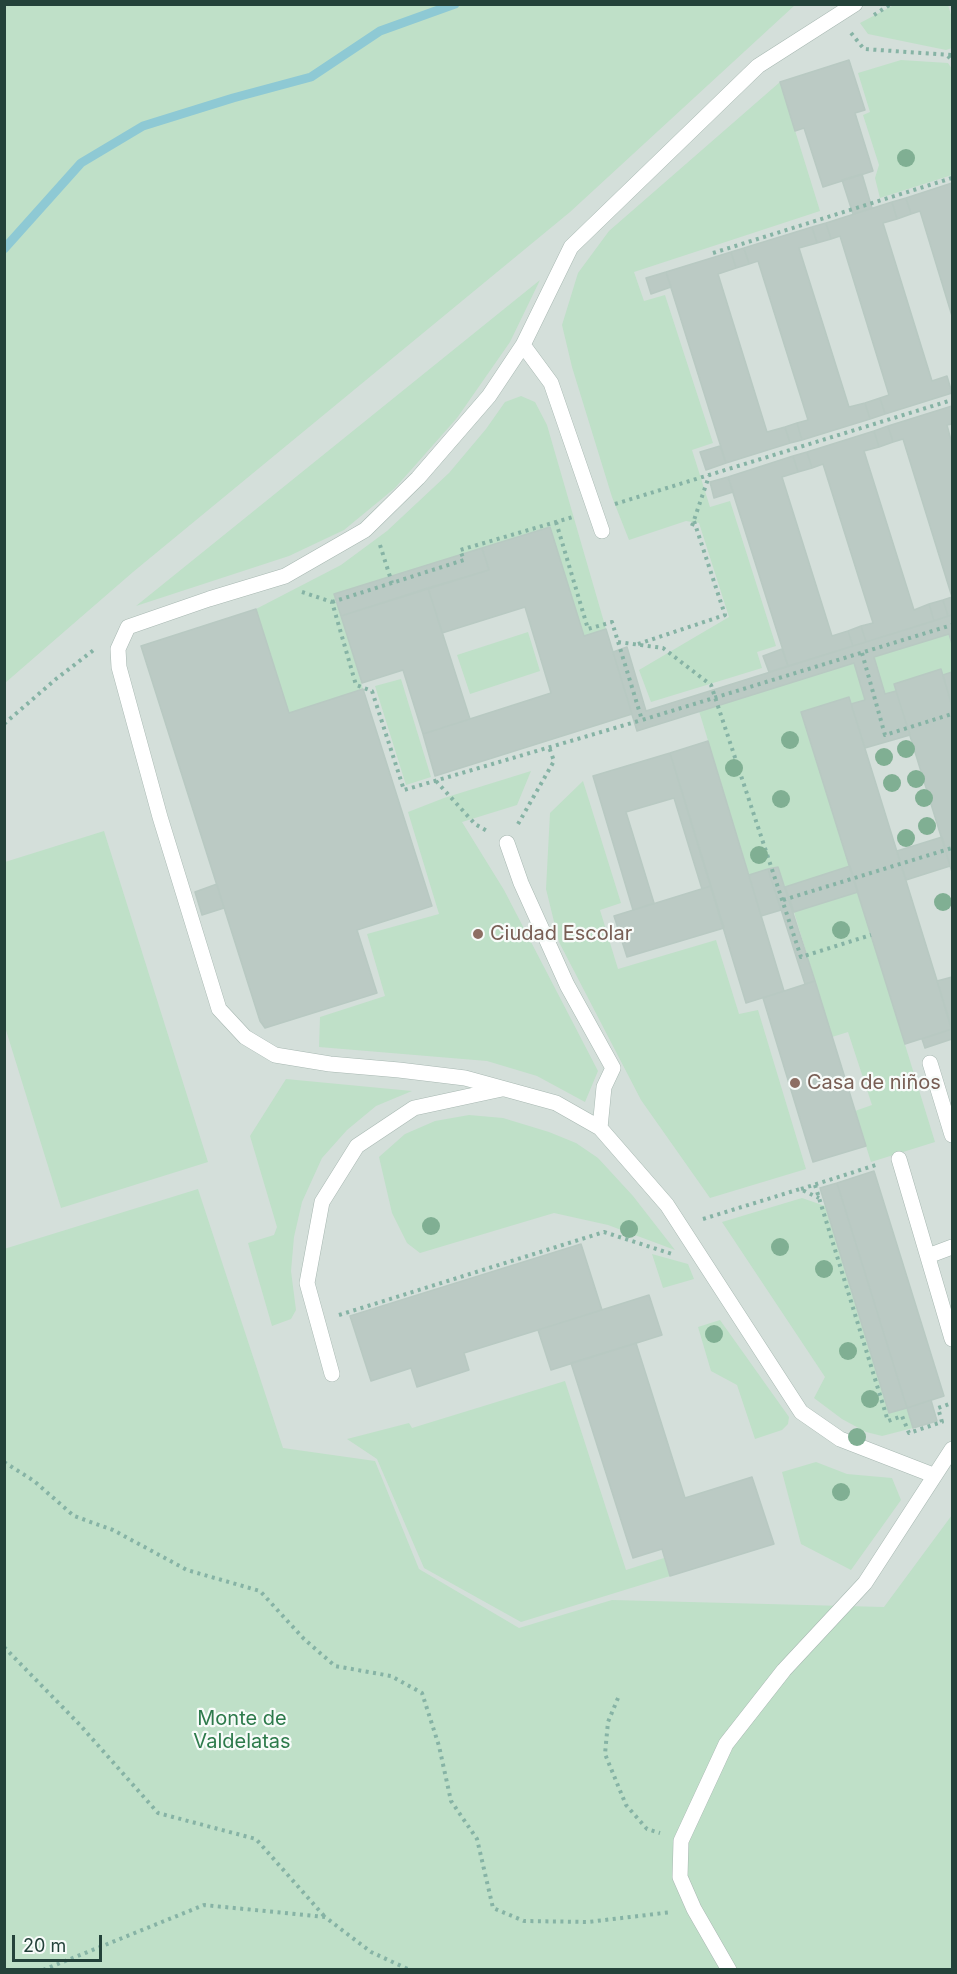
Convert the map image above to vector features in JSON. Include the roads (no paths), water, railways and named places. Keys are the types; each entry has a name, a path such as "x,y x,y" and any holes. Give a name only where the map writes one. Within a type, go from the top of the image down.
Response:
{"lane":[{"path":"855,4 758,66 571,246 523,345 489,396 418,478 365,530 285,576 128,627 118,649 122,686 219,1009 245,1037 274,1055 330,1064 465,1078 556,1103 600,1128 667,1205 801,1412 840,1439 933,1475"},
{"path":"523,345 550,383 602,531"},
{"path":"507,843 521,883 567,985 613,1068 604,1087 600,1128"},
{"path":"930,1063 952,1135"},
{"path":"332,1374 307,1283 322,1202 357,1146 414,1108 505,1089"},
{"path":"899,1159 952,1334"},
{"path":"928,1256 952,1247"},
{"path":"729,1970 694,1909 680,1877 681,1841 726,1744 784,1670 865,1582 952,1449"}],"waterway":[{"path":"4,249 81,163 143,126 311,77 380,31 455,4"}],"place":[{"name":"Ciudad Escolar","path":"478,934"},
{"name":"Casa de niños","path":"795,1083"}],"park label":[{"name":"Monte de Valdelatas","path":"242,1730"}]}
